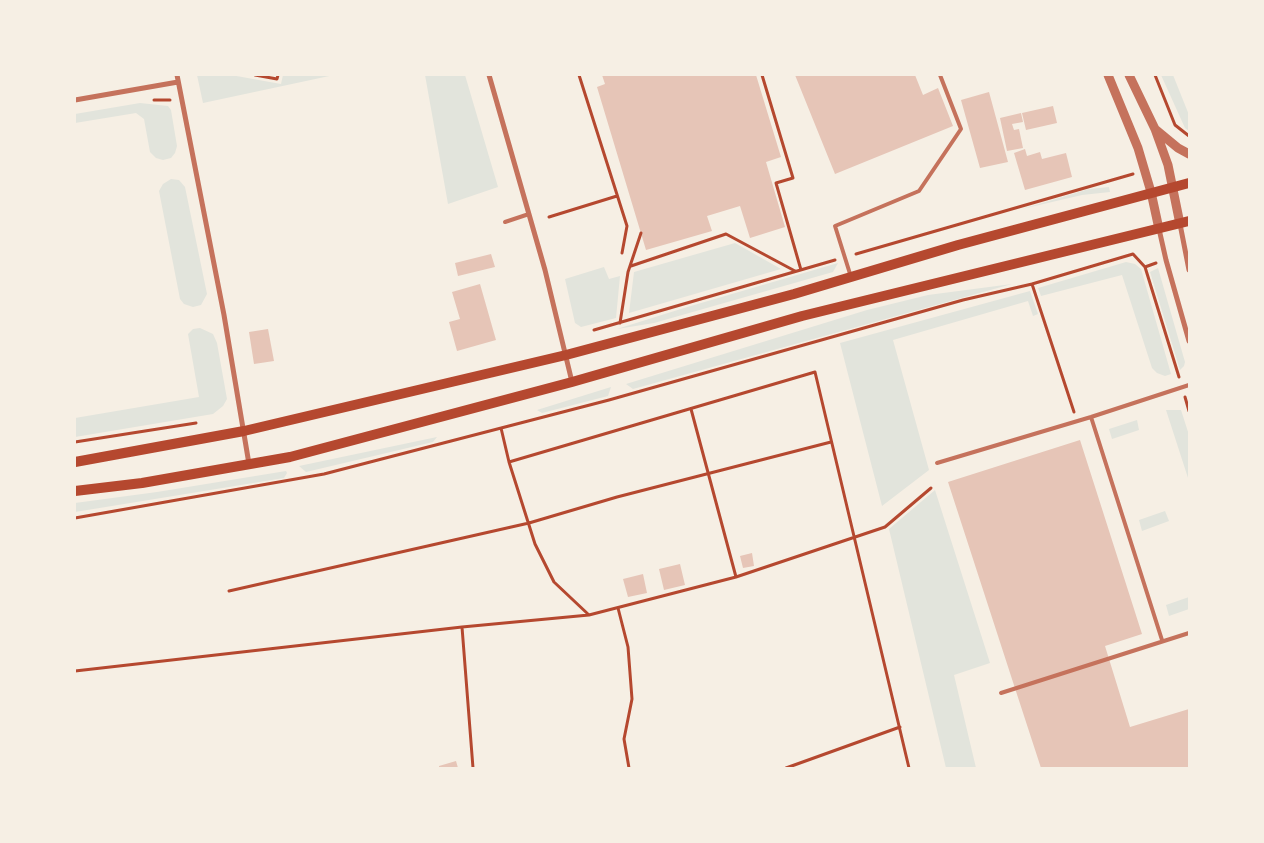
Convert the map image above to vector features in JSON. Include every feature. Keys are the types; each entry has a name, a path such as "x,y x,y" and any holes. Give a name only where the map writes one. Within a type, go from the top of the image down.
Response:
{"main road":[{"path":"75,462 244,430 566,355 794,294 958,245 1189,183"},
{"path":"75,491 142,483 290,457 572,382 802,316 1184,223"}],"street":[{"path":"176,75 224,315 250,464"},
{"path":"489,75 545,270 572,382"},
{"path":"1108,75 1138,148 1151,192 1166,260 1189,341"},
{"path":"1129,75 1155,129 1168,165 1172,188 1184,223 1189,270"},
{"path":"75,100 178,82"},
{"path":"1155,129 1178,148 1189,154"}],"lane":[{"path":"852,277 835,226 919,190 960,129 940,75"},
{"path":"504,222 529,214"},
{"path":"937,463 1091,417 1189,385"},
{"path":"1091,417 1162,640"},
{"path":"1001,693 1162,640 1189,633"}],"path":[{"path":"255,75 277,79 278,75"},
{"path":"579,75 627,226 622,253"},
{"path":"762,75 794,178 776,183 801,270"},
{"path":"1155,75 1175,125 1189,136"},
{"path":"594,331 1134,174"},
{"path":"549,217 618,196"},
{"path":"620,323 630,266 641,232"},
{"path":"630,266 726,234 796,271"},
{"path":"75,518 324,474 608,400 962,300 1032,284 1133,254 1145,267 1189,411"},
{"path":"1145,267 1156,263"},
{"path":"1032,284 1077,421"},
{"path":"510,462 815,372 909,768"},
{"path":"691,409 736,577"},
{"path":"75,442 202,422"},
{"path":"501,428 535,544 554,582 589,615"},
{"path":"229,590 528,523 617,497 831,442"},
{"path":"292,474 292,480"},
{"path":"75,671 589,615 736,577 885,527 932,488"},
{"path":"618,608 628,647 632,699 624,740 629,768"},
{"path":"462,628 472,768"},
{"path":"786,768 900,728"}],"shaded area":[{"path":"197,75 231,75 281,84 283,75 334,75 203,103"},
{"path":"425,75 465,75 498,187 448,204"},
{"path":"1161,75 1173,75 1189,115 1189,131 1185,128"},
{"path":"140,103 168,106 171,110 177,146 171,158 163,160 156,158 150,152 144,119 136,113 75,123 75,114"},
{"path":"171,179 179,180 185,187 207,294 201,305 193,307 184,304 180,299 159,191 163,184"},
{"path":"1109,187 1110,192 1082,195 1022,209 1089,189"},
{"path":"735,243 781,269 629,313 634,272"},
{"path":"1126,262 1135,264 1141,269 1171,374 1165,376 1157,373 1152,368 1122,275 1041,296 1038,288"},
{"path":"838,263 833,272 654,323 617,329 684,308"},
{"path":"604,267 609,279 620,276 616,318 581,327 575,323 565,279"},
{"path":"1158,268 1185,362 1180,370 1150,272"},
{"path":"1012,284 633,389 626,384 867,310 928,295"},
{"path":"1030,291 1038,314 1033,316 1028,301 893,340 929,470 882,506 840,343"},
{"path":"200,328 213,334 217,343 227,399 223,406 213,414 75,437 75,418 199,397 188,334 193,329"},
{"path":"611,387 608,396 542,413 537,410"},
{"path":"1166,410 1181,410 1189,435 1189,481"},
{"path":"1137,420 1139,430 1112,439 1109,429"},
{"path":"437,437 433,442 306,472 299,466"},
{"path":"286,471 287,473 284,478 75,512 75,503"},
{"path":"935,490 990,663 954,675 976,768 946,768 889,529"},
{"path":"1165,511 1169,521 1142,531 1139,520"},
{"path":"1189,597 1189,609 1169,616 1166,605"}],"building":[{"path":"602,75 756,75 781,157 766,162 785,227 750,238 740,206 707,216 712,231 646,250 597,87 605,84"},
{"path":"795,75 915,75 923,95 938,88 953,126 835,174"},
{"path":"989,92 1008,162 980,168 961,100"},
{"path":"1053,106 1057,123 1026,130 1022,113"},
{"path":"1021,113 1023,122 1012,124 1014,130 1019,129 1023,148 1007,151 1000,118"},
{"path":"1025,149 1027,156 1040,152 1042,159 1066,153 1072,177 1025,190 1014,153"},
{"path":"491,254 495,267 458,276 455,263"},
{"path":"480,284 496,340 457,351 449,322 460,319 452,292"},
{"path":"268,329 274,361 254,364 249,332"},
{"path":"1080,440 1142,634 1105,646 1130,727 1189,709 1189,768 1041,768 948,482"},
{"path":"752,553 754,566 743,568 740,556"},
{"path":"680,564 685,585 664,590 659,569"},
{"path":"643,574 647,593 628,597 623,579"},
{"path":"456,761 458,768 439,768 439,766"}]}
